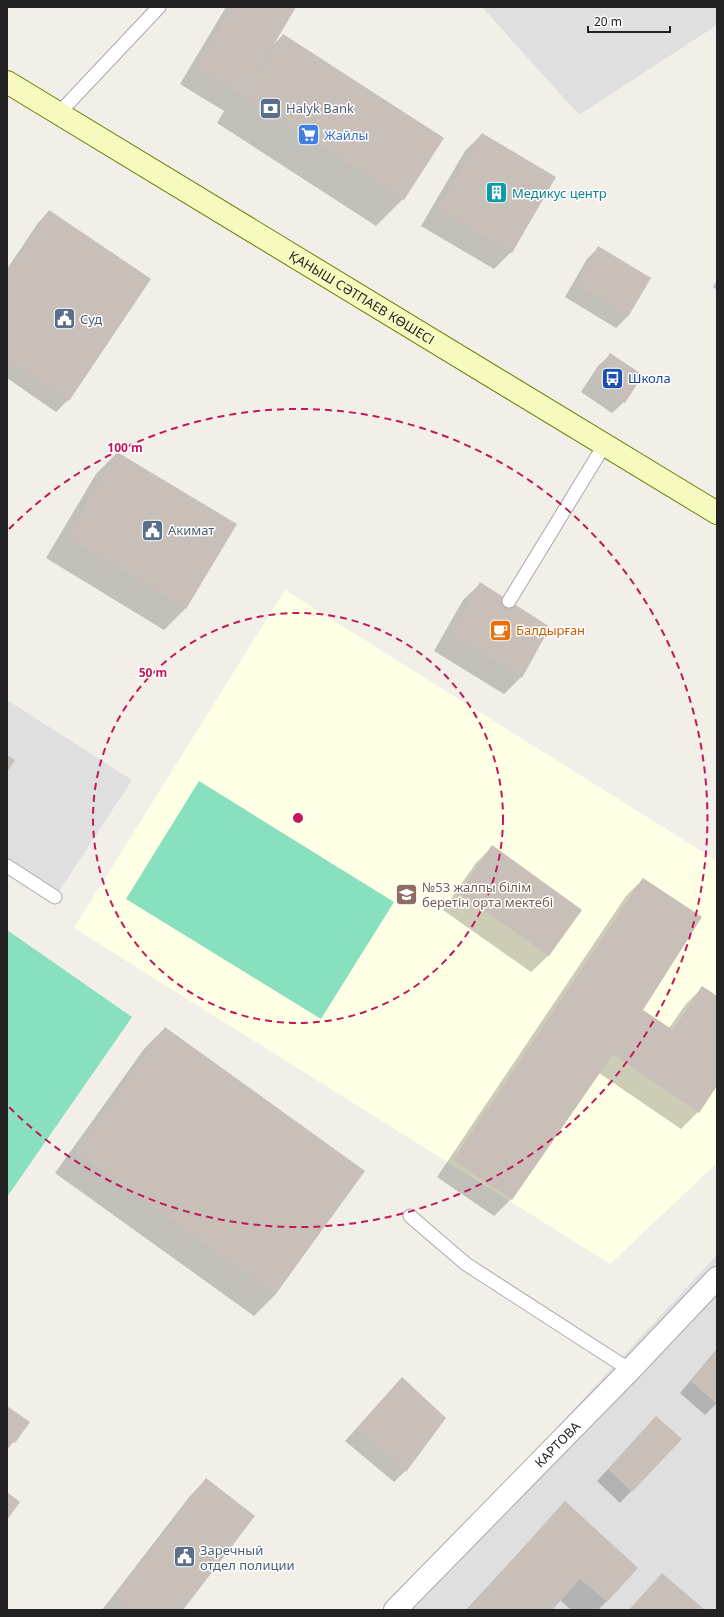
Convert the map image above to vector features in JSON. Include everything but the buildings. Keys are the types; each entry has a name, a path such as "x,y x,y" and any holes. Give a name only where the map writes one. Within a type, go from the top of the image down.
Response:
{"street":[{"name":"ҚАНЫШ СӘТПАЕВ КӨШЕСІ","path":"7,82 60,112 717,512"},
{"name":"КАРТОВА","path":"396,1610 630,1370 717,1278"}],"lane":[{"path":"60,112 159,7"},
{"path":"509,601 605,444"},
{"path":"7,866 55,897"},
{"path":"410,1216 466,1264 630,1370"}],"shaded area":[{"path":"482,7 717,7 717,25 579,115"},
{"name":"№53 жалпы білім беретін орта мектебі","path":"285,590 717,861 717,1163 610,1264 74,928"},
{"path":"7,700 132,780 55,897 7,866"},
{"path":"717,1255 717,1610 387,1610"}],"green space":[{"path":"199,781 394,902 321,1019 126,899"},
{"path":"7,930 132,1017 7,1197"}],"place":[{"name":"Halyk Bank","path":"271,108"},
{"name":"Жайлы","path":"308,135"},
{"name":"Медикус центр","path":"497,193"},
{"name":"Суд","path":"65,319"},
{"name":"Школа","path":"613,378"},
{"name":"Акимат","path":"152,530"},
{"name":"Балдырған","path":"500,630"},
{"name":"№53 жалпы білім беретін орта мектебі","path":"406,894"},
{"name":"Заречный отдел полиции","path":"185,1557"}]}
